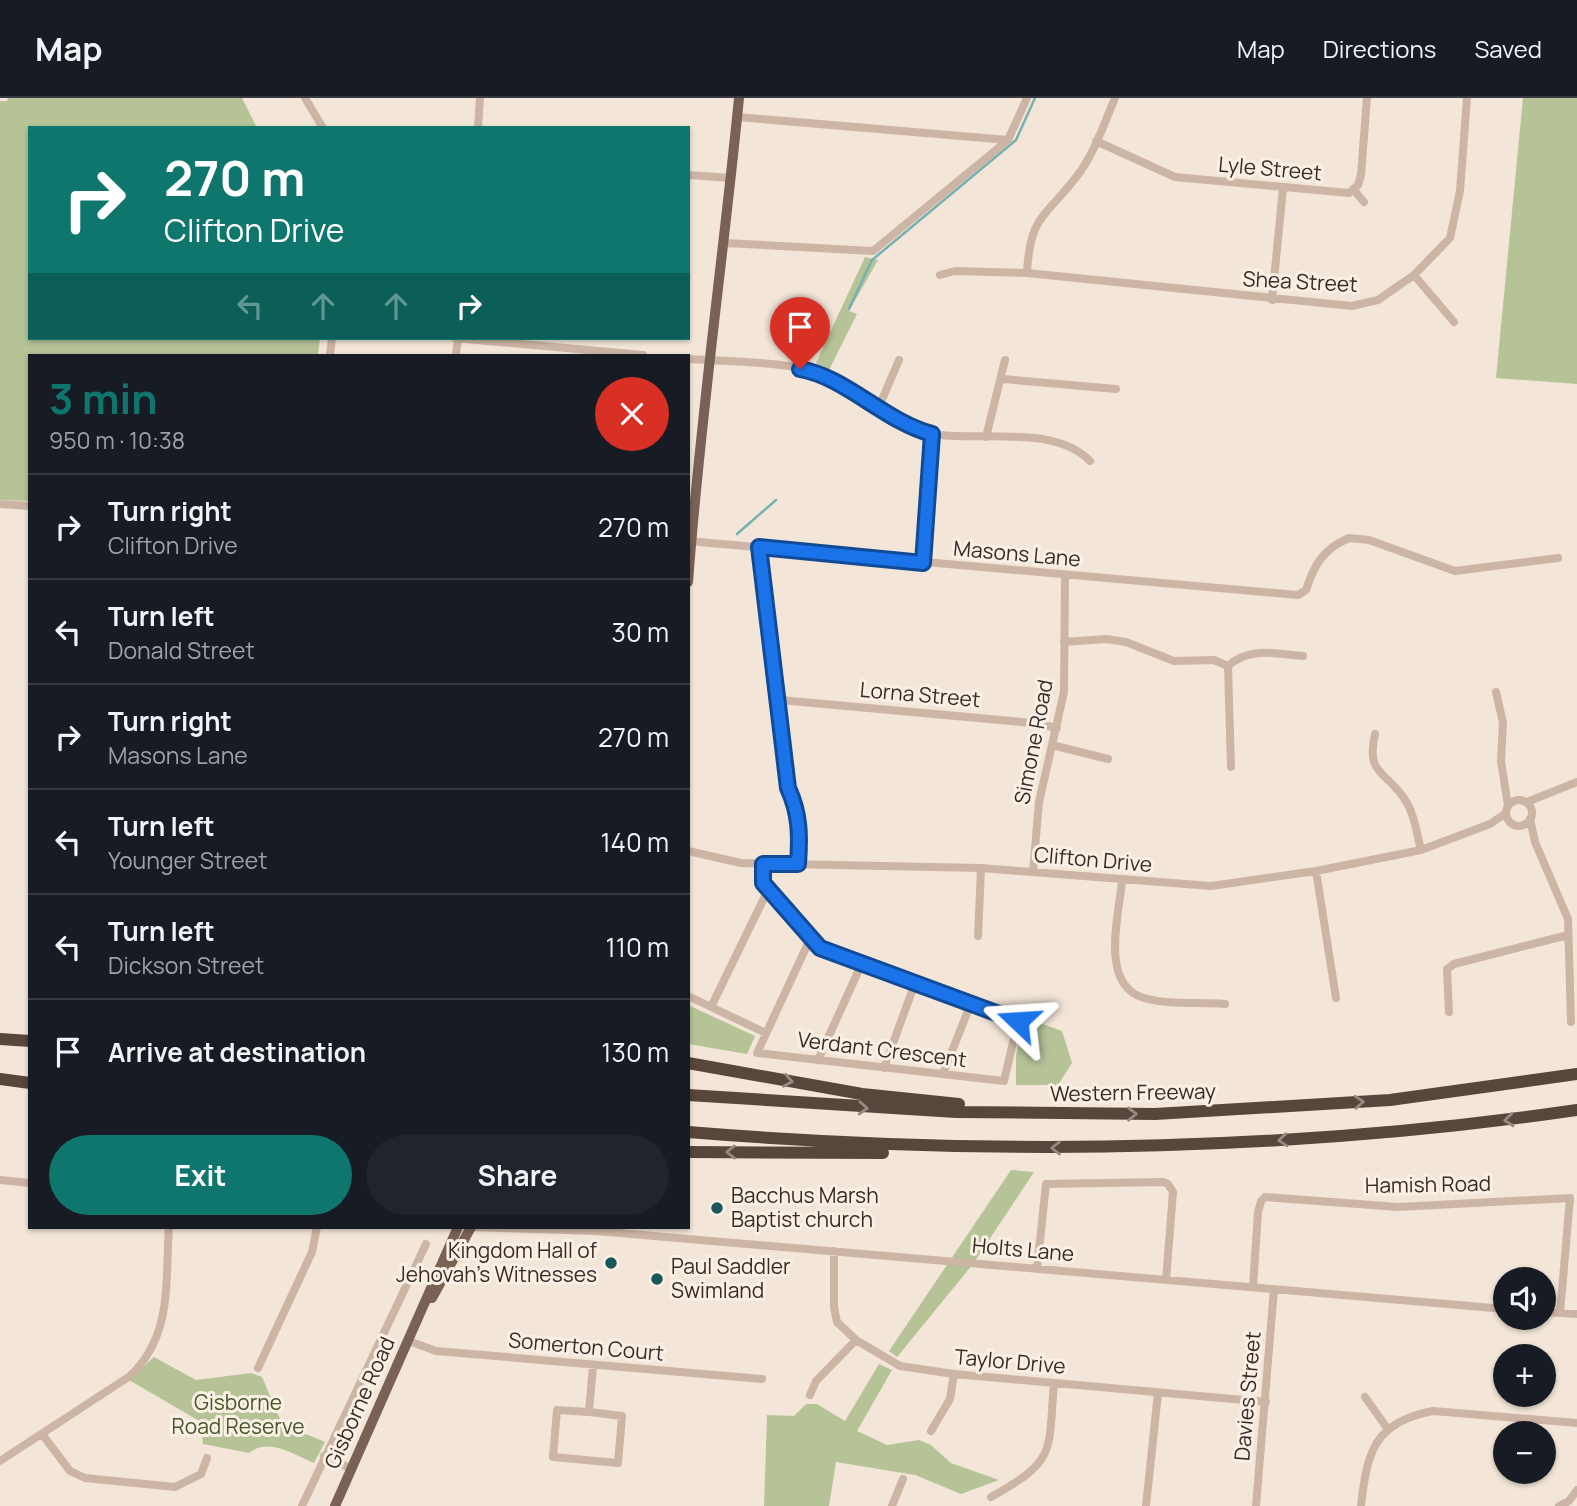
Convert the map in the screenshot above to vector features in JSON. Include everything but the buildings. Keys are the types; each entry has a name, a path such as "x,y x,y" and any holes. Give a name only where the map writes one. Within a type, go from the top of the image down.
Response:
{"highway":[{"path":"3,1039 28,1040"},
{"path":"690,1063 862,1094 1064,1115"},
{"name":"Western Freeway","path":"690,1095 843,1107 1064,1115 1217,1112 1390,1100 1577,1074"},
{"path":"0,1078 28,1081"},
{"path":"690,1152 887,1153 1203,1145 1451,1126 1577,1110"},
{"path":"690,1132 853,1144 995,1149"}],"main road":[{"path":"690,532 725,243 739,98"},
{"name":"Gisborne Road","path":"335,1506 457,1229"},
{"name":"Gisborne Road","path":"421,1315 469,1229"}],"street":[{"path":"305,98 322,126"},
{"path":"478,126 481,98"},
{"path":"725,243 873,251 1008,140 1027,98"},
{"path":"1027,273 1031,234 1046,209 1078,175 1115,98"},
{"path":"1364,202 1353,190 1361,175 1367,98"},
{"name":"Shea Street","path":"940,275 955,271 1027,273 1272,300 1352,306 1378,300 1414,275 1450,239 1460,191 1467,98"},
{"path":"737,117 1008,140"},
{"name":"Lyle Street","path":"1096,141 1175,177 1349,193 1353,190"},
{"path":"690,175 731,178"},
{"path":"1272,300 1283,188"},
{"path":"1414,275 1454,322"},
{"path":"474,340 613,354"},
{"path":"690,359 812,371 910,428 932,434 1058,440 1078,449 1090,461"},
{"path":"878,409 899,360"},
{"path":"986,437 1003,379 1005,360"},
{"path":"1003,379 1116,389"},
{"path":"923,563 932,434"},
{"path":"0,504 28,506"},
{"name":"Masons Lane","path":"690,541 1065,576 1302,593 1316,564 1349,538 1369,540 1455,571 1558,558"},
{"path":"759,547 780,700 788,788 798,811 798,864"},
{"name":"Simone Road","path":"1033,872 1039,802 1064,692 1065,576"},
{"path":"1064,642 1106,639 1126,642 1174,661 1214,660 1228,666"},
{"path":"1231,767 1228,666 1240,655 1253,652 1303,656"},
{"path":"1496,692 1503,723 1501,761 1507,809 1515,825 1535,842"},
{"name":"Lorna Street","path":"780,700 1033,723 1057,728"},
{"path":"1375,734 1370,754 1373,764 1396,786 1409,805 1421,850"},
{"path":"1052,745 1108,759"},
{"path":"1505,782 1524,801 1531,816 1535,842 1567,918 1571,1022"},
{"path":"1524,801 1545,796 1577,782"},
{"path":"1515,825 1531,816 1545,796"},
{"name":"Clifton Drive","path":"690,852 713,858 763,864 981,868 1211,886 1316,871 1421,850 1490,824 1507,809 1524,801"},
{"name":"Clifton Drive","path":"1490,824 1515,825"},
{"path":"763,864 763,883 820,948 971,1003 943,1074"},
{"path":"978,936 981,868"},
{"path":"1316,871 1336,998"},
{"path":"1122,881 1115,966 1120,980 1131,992 1145,998 1225,1004"},
{"path":"711,1007 768,890"},
{"path":"1449,1012 1446,978 1447,969 1454,964 1569,935"},
{"path":"690,997 766,1033 810,937"},
{"path":"818,1060 862,963"},
{"path":"884,1068 915,983"},
{"name":"Verdant Crescent","path":"766,1033 757,1053 1004,1082 1018,1021 971,1003"},
{"path":"0,1180 28,1183"},
{"path":"1037,1269 1046,1184 1163,1182 1168,1184 1173,1192 1166,1280"},
{"name":"Hamish Road","path":"1253,1287 1258,1212 1265,1197 1398,1207 1570,1198 1560,1313"},
{"path":"0,1461 130,1376 146,1360 159,1336 162,1319 169,1229"},
{"path":"258,1368 312,1252 317,1229"},
{"name":"Holts Lane","path":"505,1229 528,1229"},
{"name":"Holts Lane","path":"563,1229 1493,1308"},
{"path":"302,1506 426,1244"},
{"name":"Taylor Drive","path":"834,1251 835,1314 846,1332 900,1366 954,1374 1266,1402"},
{"name":"Davies Street","path":"1256,1506 1274,1289"},
{"path":"1556,1313 1577,1314"},
{"path":"810,1395 816,1381 856,1340"},
{"name":"Somerton Court","path":"409,1341 436,1351 762,1380"},
{"path":"589,1412 593,1365"},
{"path":"931,1431 950,1399 954,1374"},
{"path":"991,1497 1027,1475 1045,1457 1054,1383"},
{"path":"1146,1506 1158,1393"},
{"path":"1365,1397 1387,1427"},
{"path":"556,1410 589,1412 622,1416 618,1463 553,1457 556,1410"},
{"path":"1361,1506 1365,1468 1375,1444 1387,1427 1409,1415 1433,1411 1577,1423"},
{"path":"42,1434 70,1471 85,1478 175,1487 201,1474 207,1458"},
{"path":"324,1456 352,1469"},
{"path":"892,1506 903,1479"},
{"path":"1559,1506 1569,1501 1577,1490"}],"green space":[{"path":"8,98 242,98 256,126 28,126 28,340 320,340 318,354 28,354 28,501 0,500 0,101 7,101"},
{"path":"1523,98 1577,98 1577,384 1496,378"},
{"path":"865,257 878,260 849,311 857,314 829,370 816,363"},
{"path":"690,1006 755,1036 747,1054 690,1044"},
{"path":"1023,1017 1062,1031 1072,1063 1058,1085 1016,1085 1016,1056"},
{"path":"1011,1170 1034,1172 973,1264 897,1357 889,1351"},
{"name":"Gisborne Road Reserve","path":"154,1357 196,1380 251,1373 262,1377 282,1424 325,1442 314,1463 273,1447 249,1453 203,1444 201,1422 129,1380"},
{"path":"879,1364 892,1370 857,1431 887,1445 919,1440 931,1445 951,1463 999,1480 961,1494 915,1475 836,1462 829,1506 764,1506 767,1415 794,1416 806,1404 817,1404 845,1421"}],"waterway":[{"path":"849,309 872,260 1016,140 1035,98"},
{"path":"737,534 776,500"}],"place":[{"name":"Bacchus Marsh Baptist church","path":"717,1208"},
{"name":"Kingdom Hall of Jehovah's Witnesses","path":"611,1263"},
{"name":"Paul Saddler Swimland","path":"657,1279"}],"route":[{"path":"800,369 812,371 910,428 932,434 923,563 759,547 780,700 788,788 798,811 799,823 798,864 763,864 763,883 820,948 1018,1021"}]}
